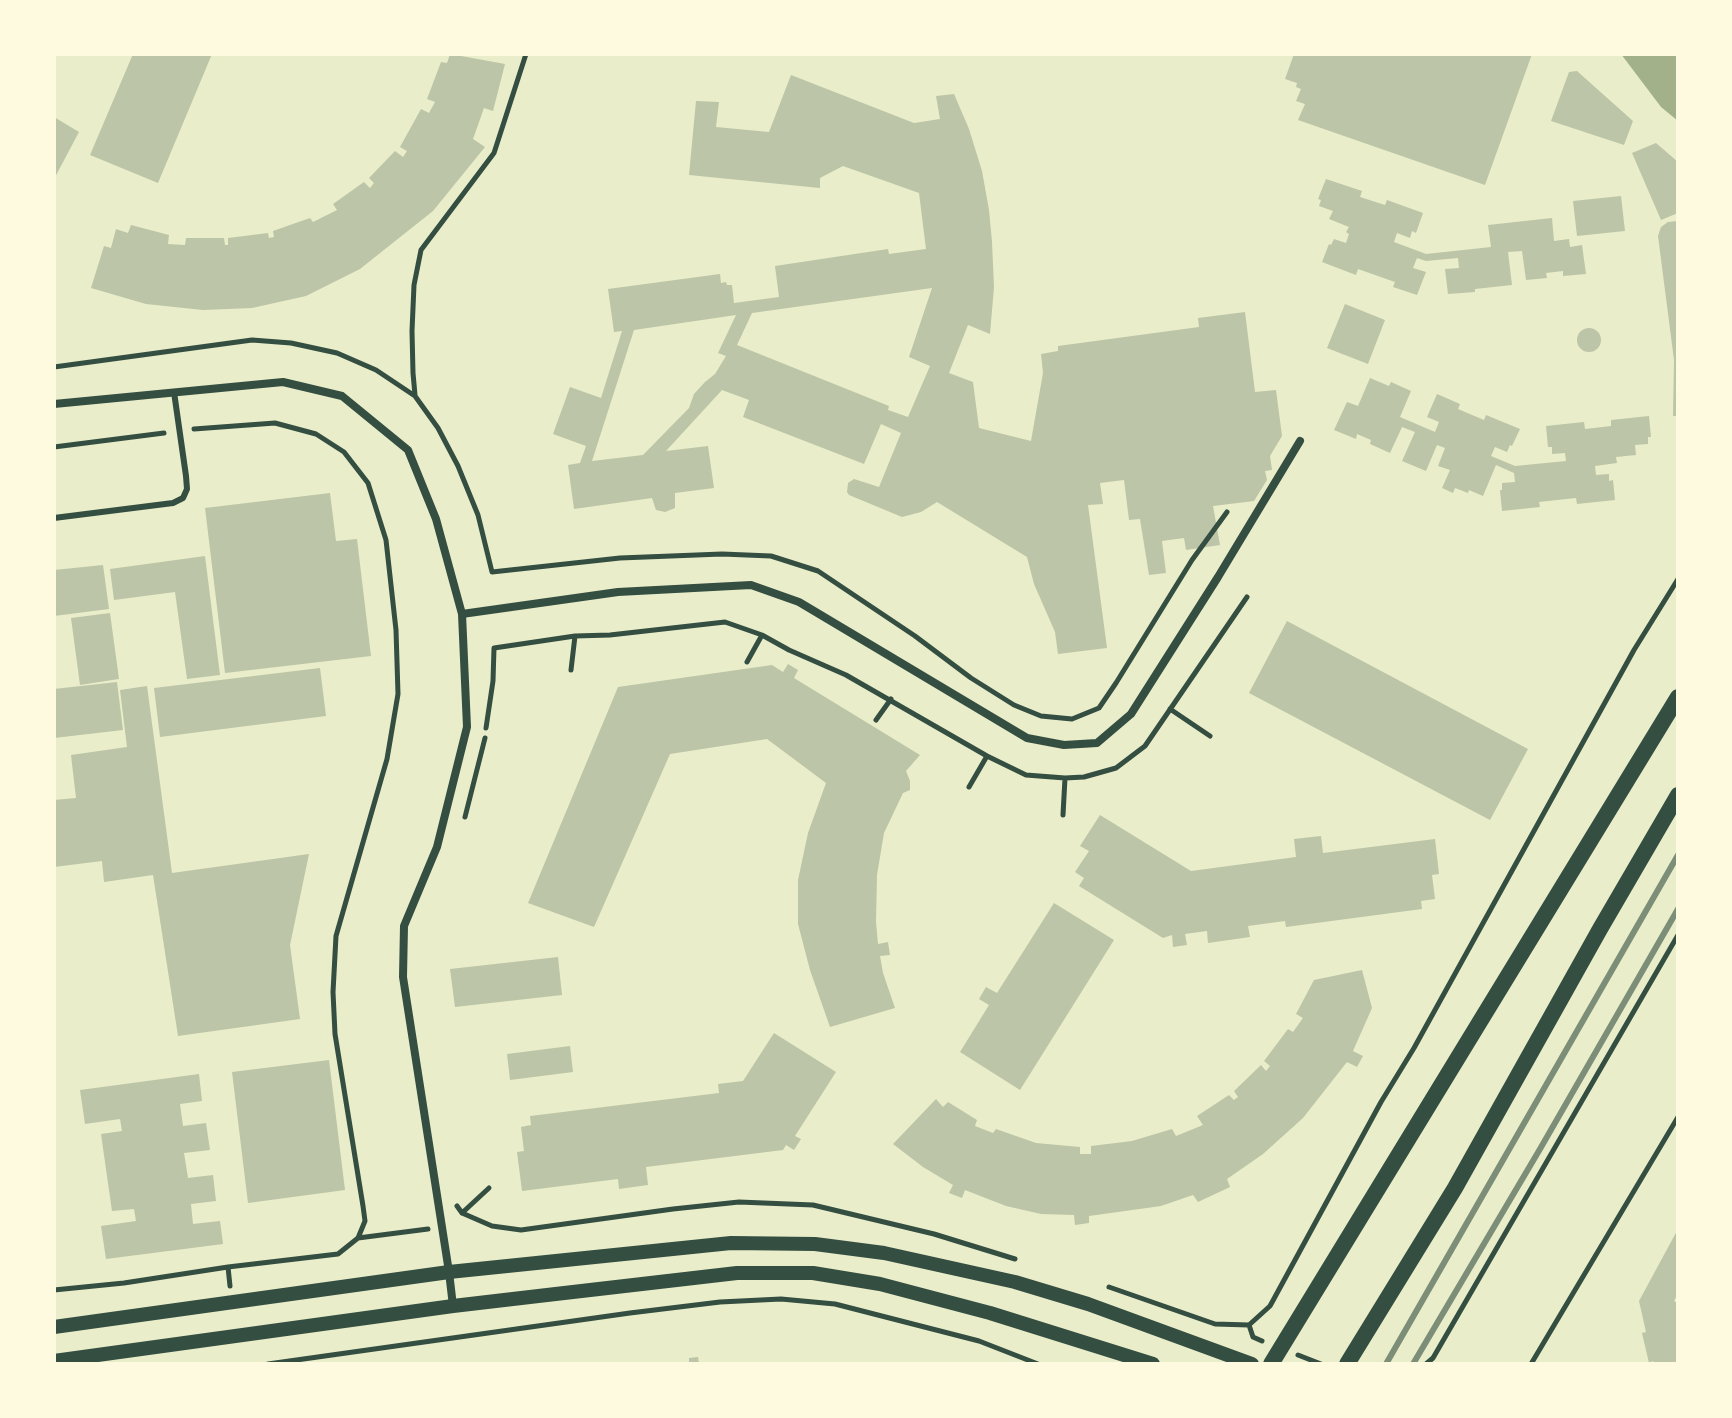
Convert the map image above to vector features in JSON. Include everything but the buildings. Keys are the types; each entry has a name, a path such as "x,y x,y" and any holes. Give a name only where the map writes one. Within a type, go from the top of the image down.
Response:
{"main road":[{"path":"1271,1364 1678,697"},
{"path":"1347,1364 1455,1188 1678,795"}],"street":[{"path":"54,404 283,382 342,396 408,450 436,519 462,614 467,727 437,847 404,926 403,977 453,1306"},
{"path":"462,614 618,592 751,585 799,602 1027,738 1064,745 1097,743 1131,714 1300,441"},
{"path":"54,1327 449,1272 731,1243 815,1244 884,1253 1015,1282 1088,1304 1252,1364"},
{"path":"54,1361 453,1306 737,1273 813,1273 880,1284 990,1313 1153,1364"}],"lane":[{"path":"54,518 173,503 183,498 187,489 186,476 174,392"}],"path":[{"path":"415,396 412,320 414,285 421,250 494,153 526,54"},
{"path":"54,367 252,340 291,343 337,353 376,370 415,396 438,428 478,515 492,572 620,558 722,554 771,556 818,571 971,678 1014,705 1041,716 1072,719 1099,708 1192,560 1227,512"},
{"path":"54,447 213,427 275,423 316,434 344,452 368,483 386,540 396,630 398,694 387,759 336,936 333,992 335,1034 365,1221 358,1238 338,1254 54,1290"},
{"path":"1100,1284 1215,1324 1249,1325 1270,1306 1634,650 1678,579"},
{"path":"747,662 762,635"},
{"path":"571,670 575,636"},
{"path":"464,819 483,749 493,681 494,648"},
{"path":"876,720 891,699"},
{"path":"1170,709 1210,736"},
{"path":"969,787 987,756"},
{"path":"1063,815 1065,778"},
{"path":"1426,1364 1433,1358 1678,935"},
{"path":"1531,1364 1678,1117"},
{"path":"358,1238 442,1228 489,1188"},
{"path":"451,1198 462,1213 492,1226 521,1230 739,1202 813,1205 934,1234 1025,1262"},
{"path":"268,1364 630,1313 720,1302 781,1299 835,1304 979,1341 1038,1364"}],"shaded area":[{"path":"1621,54 1678,54 1678,121 1661,107"}],"railway":[{"path":"1386,1364 1678,855"},
{"path":"1413,1364 1678,909"}]}
